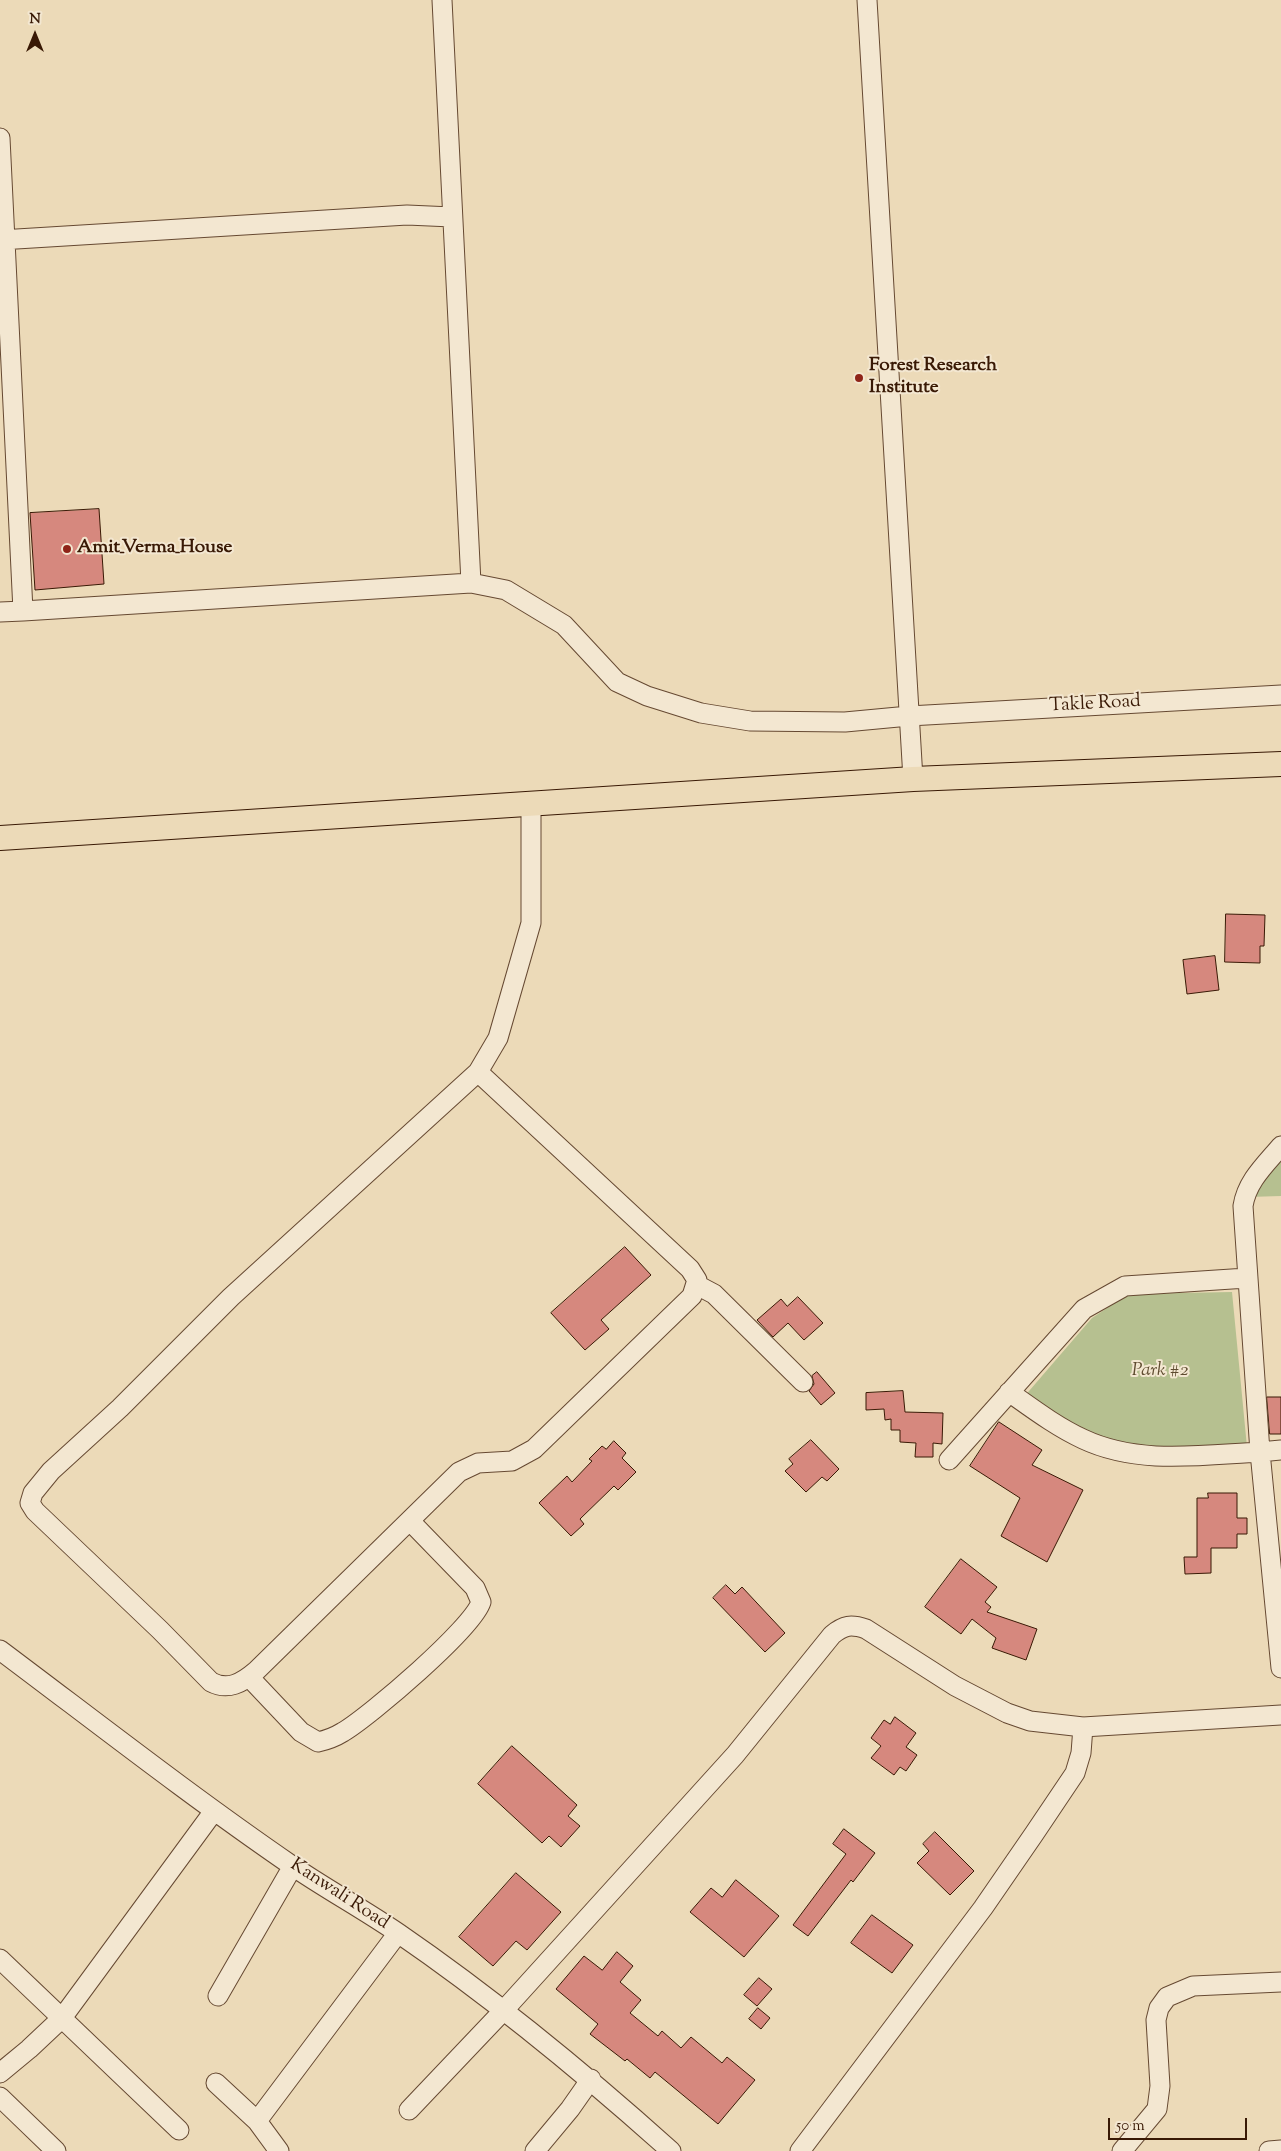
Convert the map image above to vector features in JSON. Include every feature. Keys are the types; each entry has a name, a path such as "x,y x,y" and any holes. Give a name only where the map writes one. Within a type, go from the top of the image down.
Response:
{"main road":[{"path":"0,838 531,802 913,779 1281,764"}],"street":[{"path":"442,0 471,583"},
{"path":"867,0 913,779"},
{"path":"0,138 3,240 23,611"},
{"path":"3,240 407,215 452,217"},
{"name":"Takle Road","path":"0,612 471,583 506,590 564,625 617,682 647,696 701,713 750,721 845,722 909,716 1281,694"},
{"path":"478,1072 690,1269 695,1274 697,1285 692,1296 534,1449 522,1458 512,1461 478,1463 460,1472 249,1678 233,1686 220,1687 211,1682 160,1630 35,1511 30,1503 33,1493 51,1471 120,1408 231,1297 478,1072 498,1038 531,923 531,802"},
{"path":"1281,1146 1251,1182 1242,1206 1260,1452 1281,1668"},
{"path":"949,1460 1084,1308 1125,1286 1246,1278"},
{"path":"697,1285 714,1294 803,1382"},
{"path":"1009,1392 1083,1439 1124,1452 1186,1456 1281,1450"},
{"path":"249,1678 301,1732 318,1742 345,1731 398,1690 465,1625 479,1609 481,1602 475,1588 410,1521"},
{"path":"409,2110 504,2010 735,1755 832,1636 842,1627 854,1625 866,1629 955,1686 1007,1713 1030,1721 1083,1727 1281,1715"},
{"name":"Kanwali Road","path":"0,1650 214,1811 293,1866 398,1933 504,2010 590,2080 671,2151"},
{"path":"800,2151 983,1908 1075,1773 1079,1759 1083,1727"},
{"path":"0,2073 29,2050 62,2018 214,1811"},
{"path":"218,1996 293,1866"},
{"path":"257,2121 398,1933"},
{"path":"0,1959 179,2130"},
{"path":"1122,2151 1157,2109 1160,2086 1156,2020 1159,2008 1167,1997 1193,1986 1281,1982"},
{"path":"535,2151 570,2109 590,2080"},
{"path":"216,2084 257,2121 279,2151"},
{"path":"0,2097 56,2151"},
{"path":"1269,2151 1281,2150"}],"green space":[{"path":"1281,1155 1281,1196 1248,1197"},
{"name":"Park #2","path":"1232,1292 1247,1447 1158,1454 1071,1429 1023,1398 1092,1318 1128,1294"}],"building":[{"name":"Amit_Verma_House","path":"99,509 104,584 35,590 30,513"},
{"path":"1226,914 1265,915 1264,946 1260,946 1260,963 1225,962"},
{"path":"1215,956 1219,990 1187,994 1183,960"},
{"path":"625,1247 651,1275 601,1320 609,1329 585,1350 551,1313"},
{"path":"798,1297 823,1323 804,1340 788,1323 773,1337 757,1320 781,1299 787,1306"},
{"path":"817,1372 835,1393 821,1405 809,1391 814,1384 812,1376"},
{"path":"903,1391 905,1412 943,1413 942,1444 933,1443 933,1457 915,1457 916,1443 900,1442 900,1430 891,1430 891,1419 885,1420 884,1409 866,1410 866,1393"},
{"path":"1267,1397 1281,1397 1281,1434 1270,1434"},
{"path":"999,1422 1042,1450 1032,1465 1083,1490 1047,1562 1001,1536 1020,1498 970,1466"},
{"path":"811,1440 839,1469 827,1481 822,1477 806,1492 785,1471 793,1464 789,1459"},
{"path":"614,1441 626,1453 622,1458 636,1472 618,1490 614,1486 580,1519 584,1524 571,1536 539,1503 567,1476 572,1482 592,1461 589,1459 602,1446 606,1449"},
{"path":"1208,1493 1237,1493 1237,1518 1247,1518 1247,1534 1237,1534 1237,1548 1211,1548 1211,1573 1185,1574 1184,1557 1197,1557 1197,1498 1208,1498"},
{"path":"961,1559 997,1587 985,1602 991,1607 987,1612 1037,1629 1026,1660 992,1648 996,1638 972,1619 961,1634 925,1607"},
{"path":"726,1585 735,1594 742,1587 785,1633 765,1652 713,1598"},
{"path":"895,1717 916,1733 906,1747 917,1755 906,1771 900,1767 894,1775 871,1758 881,1746 871,1738 884,1720 890,1724"},
{"path":"512,1746 577,1805 568,1816 580,1826 561,1847 549,1836 542,1843 478,1784"},
{"path":"844,1829 875,1853 853,1882 851,1880 808,1936 793,1925 846,1854 833,1844"},
{"path":"935,1832 974,1871 950,1895 917,1863 929,1851 923,1844"},
{"path":"516,1873 561,1912 527,1950 516,1941 493,1966 459,1937"},
{"path":"736,1880 779,1916 744,1957 690,1912 711,1888 722,1897"},
{"path":"872,1915 913,1945 892,1973 851,1943"},
{"path":"617,1952 633,1966 620,1982 641,2000 630,2013 658,2036 662,2031 681,2048 691,2037 722,2063 727,2057 755,2080 718,2124 655,2072 650,2078 627,2059 625,2061 590,2034 598,2024 556,1989 584,1956 602,1970"},
{"path":"759,1978 772,1989 757,2006 744,1995"},
{"path":"758,2008 770,2018 761,2029 749,2019"}],"place":[{"name":"Forest Research Institute","path":"859,378"},
{"name":"Amit_Verma_House","path":"67,549"}]}
